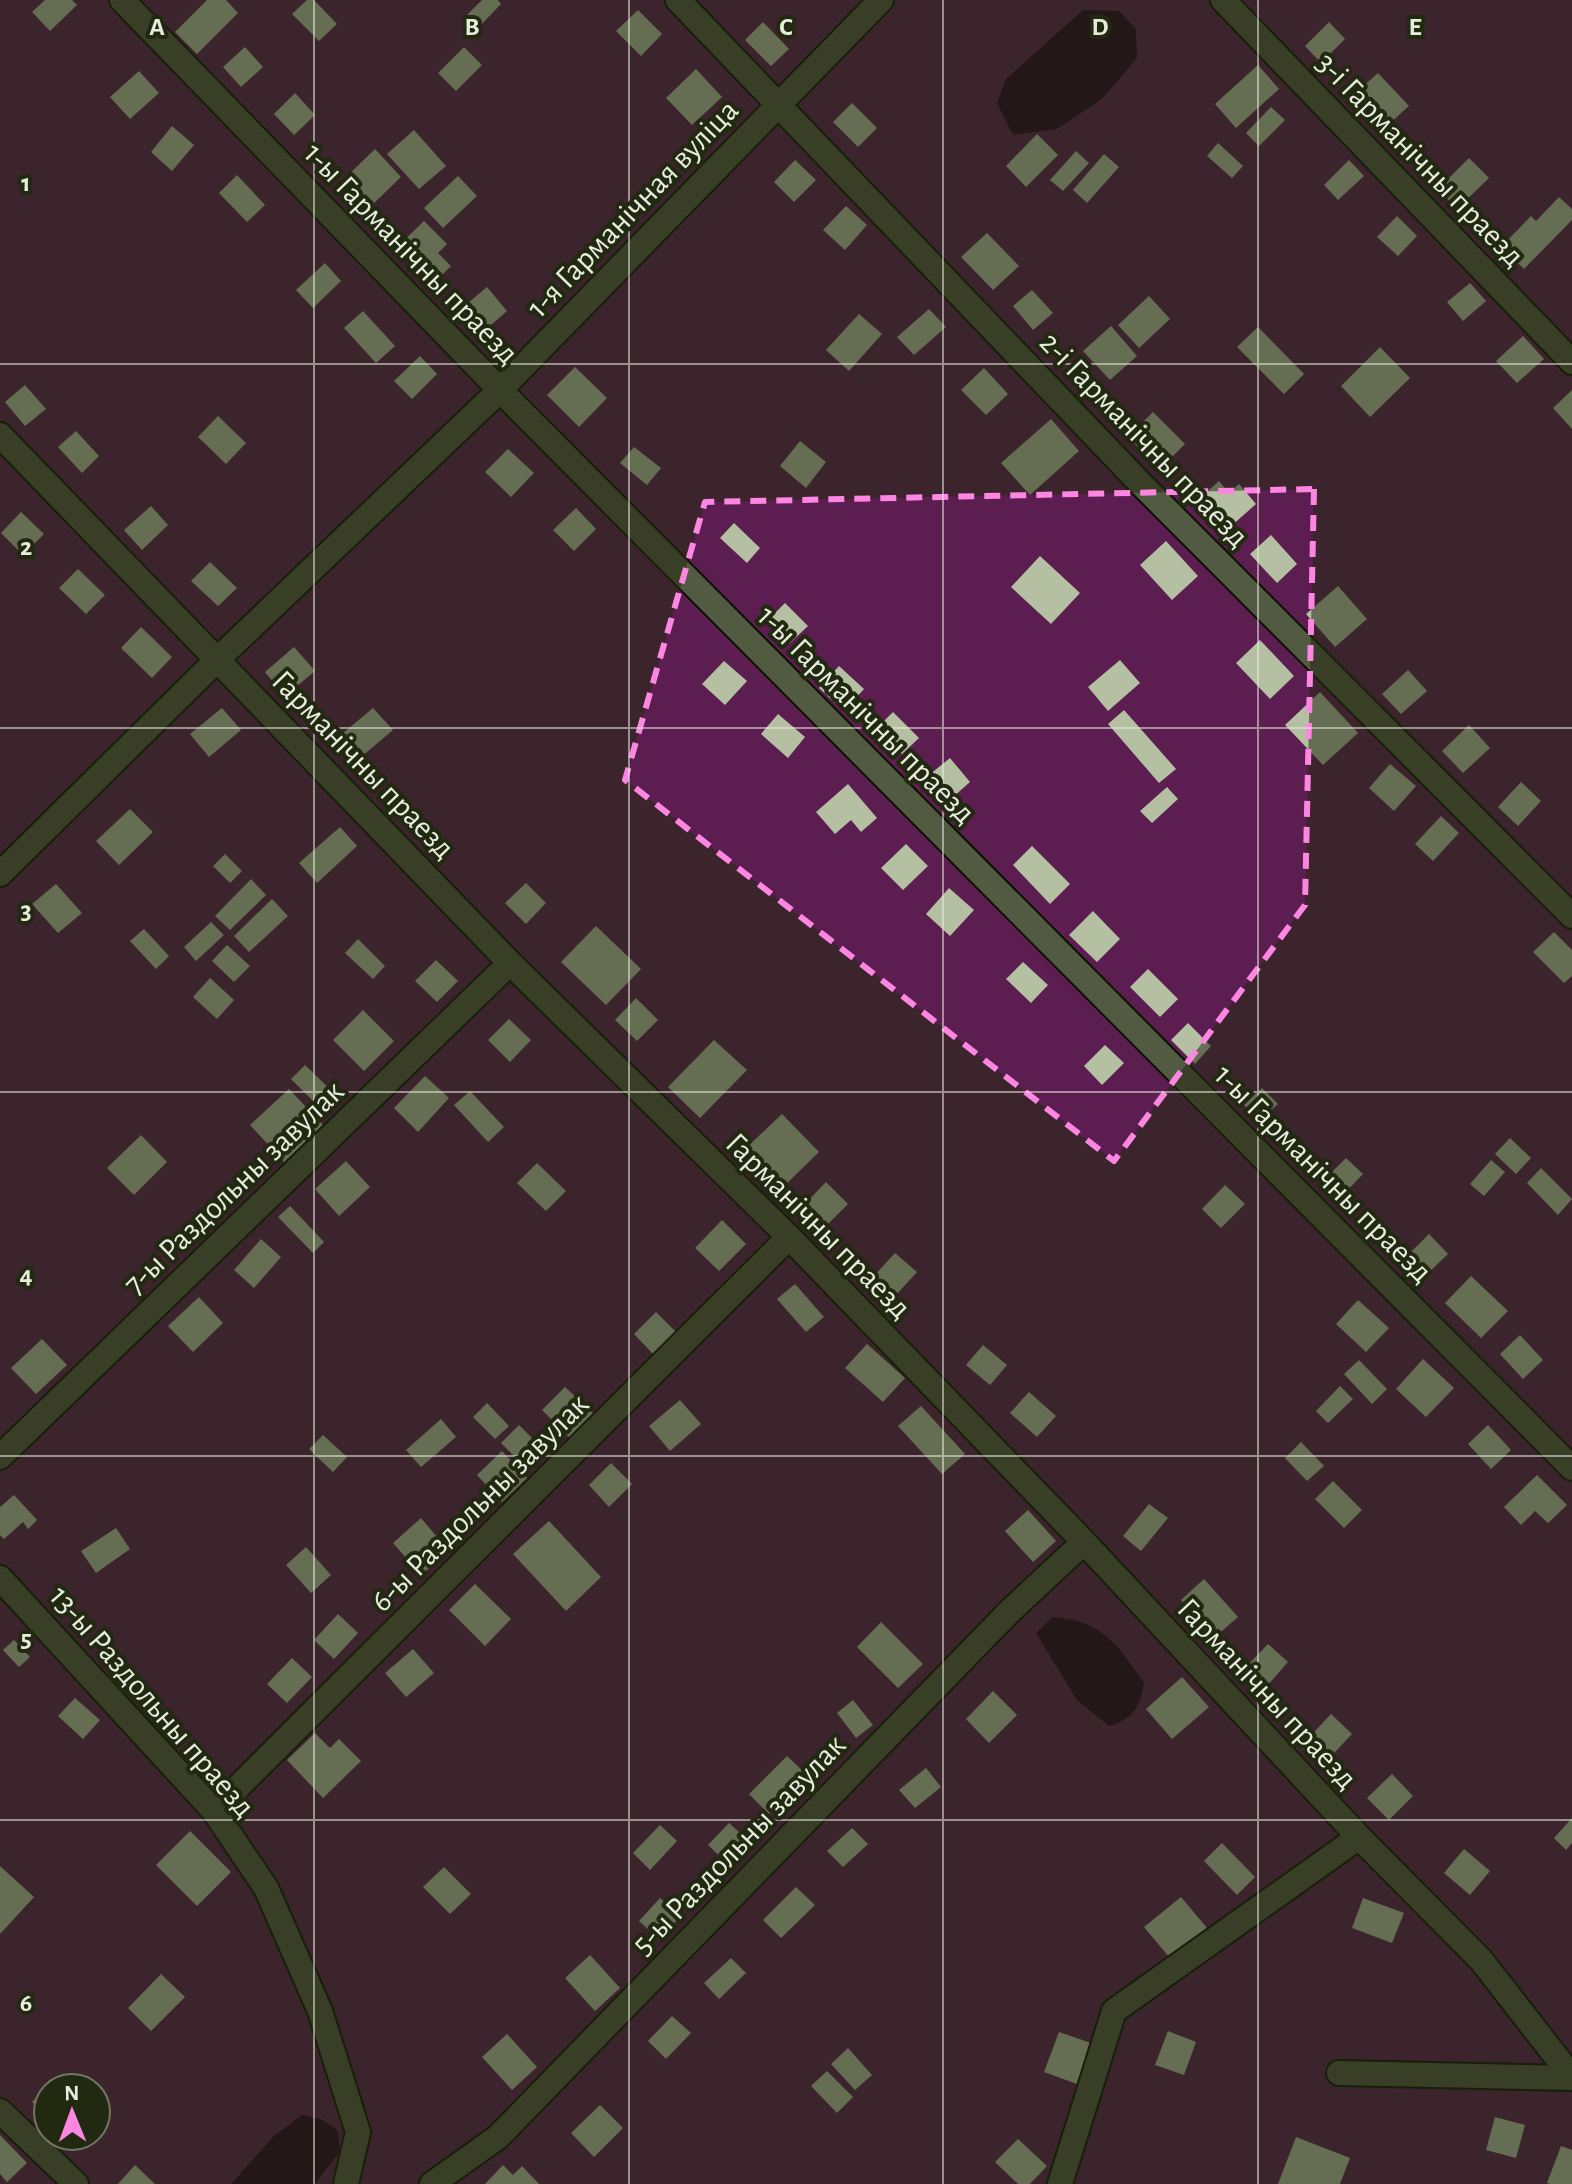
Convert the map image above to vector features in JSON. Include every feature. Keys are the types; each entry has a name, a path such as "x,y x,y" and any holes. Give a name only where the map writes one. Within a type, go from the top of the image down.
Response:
{"lane":[{"name":"1-ы Гарманічны праезд","path":"122,0 500,390 1572,1468"},
{"name":"2-і Гарманічны праезд","path":"678,0 779,102 1142,485 1572,916"},
{"name":"1-я Гарманічная вуліца","path":"0,874 219,658 500,390 881,0"},
{"name":"3-і Гарманічны праезд","path":"1223,0 1572,362"},
{"name":"Гарманічны праезд","path":"0,435 219,658 510,963 789,1237 1084,1542 1359,1837 1481,1960 1572,2078"},
{"name":"7-ы Раздольны завулак","path":"0,1457 510,963"},
{"name":"6-ы Раздольны завулак","path":"214,1811 789,1237"},
{"name":"5-ы Раздольны завулак","path":"432,2184 498,2137 1009,1612 1084,1542"},
{"name":"13-ы Раздольны праезд","path":"0,1578 214,1811 266,1888 320,2011 358,2132 346,2184"},
{"path":"1060,2184 1114,2011 1359,1837"},
{"path":"1339,2073 1572,2078"},
{"path":"0,2111 76,2184"}],"highlighted area":[{"path":"1314,489 1305,905 1114,1161 625,780 705,502"}],"shaded area":[{"path":"0,0 1572,0 1572,2184 0,2184"},
{"path":"1083,10 1119,11 1136,29 1137,58 1102,99 1057,129 1013,135 997,103 1006,79"},
{"path":"1053,1617 1070,1619 1097,1630 1126,1657 1144,1683 1140,1699 1130,1716 1109,1726 1077,1700 1036,1633"},
{"path":"302,2115 321,2119 338,2131 340,2151 315,2184 231,2184 273,2137"}],"building":[{"path":"45,0 72,0 77,5 50,31 32,12"},
{"path":"207,0 226,0 238,13 197,54 175,32"},
{"path":"307,0 314,0 337,24 319,41 292,14"},
{"path":"482,0 498,0 501,4 476,30 464,18"},
{"path":"638,10 662,34 641,56 616,31"},
{"path":"763,22 789,49 771,66 745,40"},
{"path":"1329,22 1345,39 1321,63 1305,46"},
{"path":"245,47 263,67 241,87 223,67"},
{"path":"464,47 482,65 456,91 438,73"},
{"path":"1258,65 1279,89 1236,128 1215,104"},
{"path":"696,69 722,97 692,125 666,98"},
{"path":"139,71 159,93 130,119 110,97"},
{"path":"1378,73 1409,106 1380,132 1349,99"},
{"path":"295,93 315,115 294,135 274,114"},
{"path":"852,103 877,128 858,147 833,122"},
{"path":"1271,107 1285,120 1259,146 1246,133"},
{"path":"172,126 194,145 172,171 151,152"},
{"path":"414,130 446,166 419,189 387,154"},
{"path":"1037,134 1058,155 1026,187 1006,166"},
{"path":"1218,143 1243,166 1232,178 1207,156"},
{"path":"375,149 401,177 370,207 344,179"},
{"path":"1076,151 1089,163 1063,191 1050,180"},
{"path":"1104,154 1119,167 1087,203 1073,190"},
{"path":"1469,158 1489,178 1457,209 1438,189"},
{"path":"795,160 816,180 794,202 774,182"},
{"path":"1349,160 1364,176 1338,200 1324,185"},
{"path":"237,175 265,205 247,222 219,193"},
{"path":"458,176 477,196 443,228 424,208"},
{"path":"1559,197 1572,209 1572,220 1524,269 1501,247 1531,216 1536,221"},
{"path":"846,206 867,225 845,250 823,230"},
{"path":"1397,216 1417,236 1398,256 1377,237"},
{"path":"424,221 447,244 438,253 451,266 433,284 397,247"},
{"path":"987,233 1019,266 993,290 961,257"},
{"path":"325,263 341,281 313,308 296,290"},
{"path":"1470,283 1486,301 1463,321 1447,302"},
{"path":"487,287 507,311 482,333 462,308"},
{"path":"1032,290 1053,313 1033,330 1013,306"},
{"path":"1149,296 1170,319 1139,348 1118,325"},
{"path":"929,309 946,327 914,355 897,337"},
{"path":"363,311 395,346 376,363 344,328"},
{"path":"859,314 882,334 849,371 826,350"},
{"path":"1111,326 1137,356 1110,380 1083,351"},
{"path":"1258,327 1304,374 1284,394 1237,347"},
{"path":"1523,336 1544,359 1517,383 1496,361"},
{"path":"1380,347 1410,378 1370,417 1341,386"},
{"path":"420,356 437,374 412,399 394,381"},
{"path":"575,367 607,398 579,427 547,395"},
{"path":"984,368 1008,394 986,415 961,390"},
{"path":"25,385 46,409 25,426 5,402"},
{"path":"1572,390 1572,429 1553,408"},
{"path":"1153,412 1185,444 1160,469 1128,437"},
{"path":"218,416 246,443 226,464 198,437"},
{"path":"1051,419 1079,451 1030,495 1001,463"},
{"path":"76,431 99,456 82,473 58,447"},
{"path":"800,441 826,462 806,488 780,466"},
{"path":"634,447 661,468 647,485 620,463"},
{"path":"508,449 534,473 511,497 485,472"},
{"path":"1219,481 1229,493 1239,484 1256,504 1220,536 1193,504"},
{"path":"151,506 168,525 142,550 124,530"},
{"path":"576,508 596,529 574,551 553,530"},
{"path":"21,512 44,534 23,555 1,533"},
{"path":"734,523 760,548 747,563 720,538"},
{"path":"1271,535 1297,564 1277,583 1250,554"},
{"path":"1166,541 1198,576 1172,600 1140,565"},
{"path":"1040,556 1080,593 1051,624 1011,587"},
{"path":"210,562 237,588 218,606 191,581"},
{"path":"78,569 105,595 86,614 59,588"},
{"path":"1338,586 1367,619 1335,647 1306,614"},
{"path":"785,603 808,626 790,643 768,620"},
{"path":"141,627 172,657 152,678 121,648"},
{"path":"1260,640 1294,676 1270,699 1236,663"},
{"path":"294,647 315,671 285,696 265,672"},
{"path":"1120,660 1140,683 1108,711 1088,687"},
{"path":"724,661 747,681 725,705 702,684"},
{"path":"839,666 864,689 844,711 819,688"},
{"path":"1408,670 1427,691 1401,714 1382,694"},
{"path":"1320,692 1358,733 1323,765 1285,725"},
{"path":"222,708 241,730 209,757 190,734"},
{"path":"373,708 393,730 361,757 342,734"},
{"path":"1124,710 1176,769 1159,783 1108,724"},
{"path":"893,712 919,738 902,754 876,729"},
{"path":"778,714 805,737 788,758 761,734"},
{"path":"1469,725 1490,748 1463,773 1442,751"},
{"path":"950,758 970,782 944,805 923,780"},
{"path":"1390,764 1416,786 1394,811 1369,788"},
{"path":"1521,782 1541,801 1518,826 1498,807"},
{"path":"848,784 877,818 861,832 851,820 835,834 816,812"},
{"path":"1167,787 1178,799 1152,823 1140,811"},
{"path":"130,809 153,832 119,865 96,841"},
{"path":"1441,816 1459,833 1433,861 1415,844"},
{"path":"340,827 357,846 317,883 299,863"},
{"path":"906,844 928,866 903,890 881,868"},
{"path":"1032,846 1070,884 1050,904 1013,865"},
{"path":"225,854 242,871 230,883 213,866"},
{"path":"251,879 266,895 230,930 215,916"},
{"path":"526,883 546,903 526,924 505,903"},
{"path":"56,884 82,913 58,933 32,904"},
{"path":"949,888 974,910 950,936 926,914"},
{"path":"272,899 288,916 249,952 234,936"},
{"path":"1093,911 1120,939 1097,962 1069,935"},
{"path":"211,922 224,935 196,961 184,947"},
{"path":"596,926 641,969 606,1005 561,962"},
{"path":"144,929 169,956 156,969 130,941"},
{"path":"1554,932 1572,950 1572,976 1564,983 1533,952"},
{"path":"358,939 385,966 373,979 345,953"},
{"path":"227,945 250,966 234,982 212,961"},
{"path":"436,960 458,981 437,1002 415,981"},
{"path":"1023,962 1048,985 1031,1003 1006,979"},
{"path":"1148,969 1178,999 1160,1017 1130,987"},
{"path":"210,978 234,1000 217,1019 193,997"},
{"path":"636,998 658,1020 637,1041 615,1020"},
{"path":"363,1010 394,1041 364,1071 333,1040"},
{"path":"509,1019 531,1040 510,1062 488,1040"},
{"path":"1188,1023 1211,1046 1195,1064 1171,1040"},
{"path":"714,1040 747,1070 700,1118 668,1087"},
{"path":"1105,1045 1124,1063 1102,1085 1084,1066"},
{"path":"305,1065 334,1093 320,1108 291,1079"},
{"path":"425,1076 449,1098 418,1132 394,1108"},
{"path":"1262,1088 1278,1104 1259,1121 1244,1105"},
{"path":"289,1089 323,1125 284,1162 250,1125"},
{"path":"470,1091 504,1127 488,1142 454,1105"},
{"path":"782,1114 819,1152 780,1190 743,1151"},
{"path":"141,1135 167,1162 134,1195 107,1168"},
{"path":"1510,1138 1531,1158 1516,1174 1495,1154"},
{"path":"1346,1158 1363,1174 1337,1201 1320,1184"},
{"path":"1491,1160 1505,1172 1484,1196 1470,1184"},
{"path":"346,1161 370,1187 339,1216 315,1189"},
{"path":"537,1163 566,1191 546,1211 517,1183"},
{"path":"1541,1168 1572,1199 1558,1215 1527,1183"},
{"path":"826,1182 848,1204 824,1228 803,1206"},
{"path":"1225,1185 1245,1204 1221,1228 1202,1209"},
{"path":"290,1206 324,1242 313,1253 278,1217"},
{"path":"722,1220 746,1244 719,1271 695,1248"},
{"path":"1429,1234 1448,1254 1422,1279 1404,1259"},
{"path":"261,1239 281,1257 254,1288 234,1270"},
{"path":"895,1253 917,1272 895,1296 873,1277"},
{"path":"1471,1276 1508,1311 1481,1338 1445,1303"},
{"path":"795,1284 824,1317 806,1332 777,1299"},
{"path":"199,1297 223,1323 193,1352 168,1326"},
{"path":"1358,1300 1389,1328 1366,1352 1336,1324"},
{"path":"656,1312 677,1333 654,1355 634,1334"},
{"path":"1520,1335 1543,1360 1523,1379 1500,1354"},
{"path":"42,1339 67,1365 36,1394 11,1368"},
{"path":"867,1344 905,1378 883,1402 845,1368"},
{"path":"983,1345 1007,1365 990,1385 966,1365"},
{"path":"1423,1359 1454,1388 1426,1417 1396,1389"},
{"path":"1359,1360 1387,1389 1372,1404 1344,1374"},
{"path":"1340,1386 1353,1399 1328,1423 1316,1411"},
{"path":"565,1387 593,1413 570,1438 542,1410"},
{"path":"1029,1392 1056,1416 1037,1437 1010,1413"},
{"path":"680,1400 701,1424 670,1451 649,1426"},
{"path":"487,1403 509,1426 495,1439 473,1417"},
{"path":"921,1406 965,1454 942,1474 898,1426"},
{"path":"441,1419 456,1437 421,1467 406,1450"},
{"path":"519,1425 544,1450 526,1468 501,1443"},
{"path":"1488,1425 1511,1450 1491,1469 1468,1444"},
{"path":"323,1435 347,1457 333,1472 309,1449"},
{"path":"1301,1442 1324,1466 1307,1481 1285,1458"},
{"path":"502,1451 527,1478 502,1502 477,1475"},
{"path":"611,1463 632,1484 609,1507 589,1485"},
{"path":"1537,1475 1567,1505 1548,1523 1535,1511 1521,1525 1504,1507"},
{"path":"1333,1481 1362,1510 1344,1528 1315,1499"},
{"path":"14,1495 37,1520 28,1529 23,1522 4,1539 0,1535 0,1507"},
{"path":"1149,1504 1168,1518 1141,1551 1123,1536"},
{"path":"1028,1510 1056,1541 1033,1562 1005,1531"},
{"path":"421,1518 449,1551 421,1575 393,1543"},
{"path":"549,1521 601,1577 566,1611 513,1554"},
{"path":"116,1528 130,1549 96,1573 81,1551"},
{"path":"306,1547 331,1575 311,1593 286,1565"},
{"path":"1204,1579 1238,1617 1215,1637 1181,1600"},
{"path":"475,1584 511,1619 485,1646 449,1610"},
{"path":"338,1614 358,1633 334,1659 314,1640"},
{"path":"881,1622 923,1664 898,1688 857,1647"},
{"path":"14,1640 30,1657 19,1667 3,1650"},
{"path":"1268,1644 1288,1662 1266,1687 1245,1668"},
{"path":"413,1649 434,1673 406,1697 385,1673"},
{"path":"292,1658 312,1677 287,1703 267,1684"},
{"path":"1182,1677 1209,1707 1172,1739 1146,1709"},
{"path":"993,1691 1017,1715 989,1743 966,1719"},
{"path":"75,1698 100,1720 83,1739 58,1716"},
{"path":"853,1700 873,1725 856,1738 837,1713"},
{"path":"1331,1714 1352,1734 1321,1767 1300,1747"},
{"path":"315,1733 330,1748 339,1739 361,1761 323,1798 287,1760"},
{"path":"787,1756 807,1775 769,1814 749,1794"},
{"path":"926,1768 941,1787 915,1808 899,1790"},
{"path":"1392,1774 1413,1796 1389,1820 1367,1798"},
{"path":"1572,1818 1572,1843 1566,1850 1554,1838"},
{"path":"729,1823 749,1841 728,1864 708,1845"},
{"path":"660,1825 677,1841 650,1870 633,1853"},
{"path":"852,1828 868,1844 843,1867 827,1851"},
{"path":"190,1831 231,1872 197,1906 156,1865"},
{"path":"1222,1843 1255,1877 1237,1895 1204,1861"},
{"path":"1464,1849 1490,1871 1470,1895 1444,1873"},
{"path":"0,1866 34,1897 0,1934"},
{"path":"444,1867 471,1894 450,1914 423,1887"},
{"path":"796,1887 815,1905 781,1938 763,1920"},
{"path":"1181,1897 1207,1928 1170,1958 1144,1927"},
{"path":"660,1898 680,1917 659,1939 639,1921"},
{"path":"1363,1898 1404,1913 1392,1943 1352,1928"},
{"path":"590,1955 620,1988 595,2011 565,1978"},
{"path":"731,1958 746,1973 719,1999 704,1983"},
{"path":"161,1974 185,1997 151,2031 128,2008"},
{"path":"672,2016 691,2033 666,2059 648,2041"},
{"path":"1168,2031 1196,2042 1184,2075 1155,2065"},
{"path":"1059,2032 1091,2043 1077,2084 1044,2072"},
{"path":"507,2034 537,2067 512,2090 482,2057"},
{"path":"848,2048 872,2075 855,2090 831,2064"},
{"path":"827,2071 853,2097 837,2113 811,2086"},
{"path":"600,2105 623,2128 594,2157 571,2133"},
{"path":"1495,2117 1525,2125 1516,2158 1486,2150"},
{"path":"0,2135 27,2163 7,2182 0,2174"},
{"path":"1296,2137 1350,2158 1340,2184 1278,2184"},
{"path":"1018,2139 1047,2166 1030,2184 1018,2184 995,2162"},
{"path":"1561,2146 1572,2150 1572,2184 1547,2183"},
{"path":"135,2165 155,2184 118,2184"},
{"path":"503,2165 513,2175 522,2166 539,2184 485,2184"}]}
